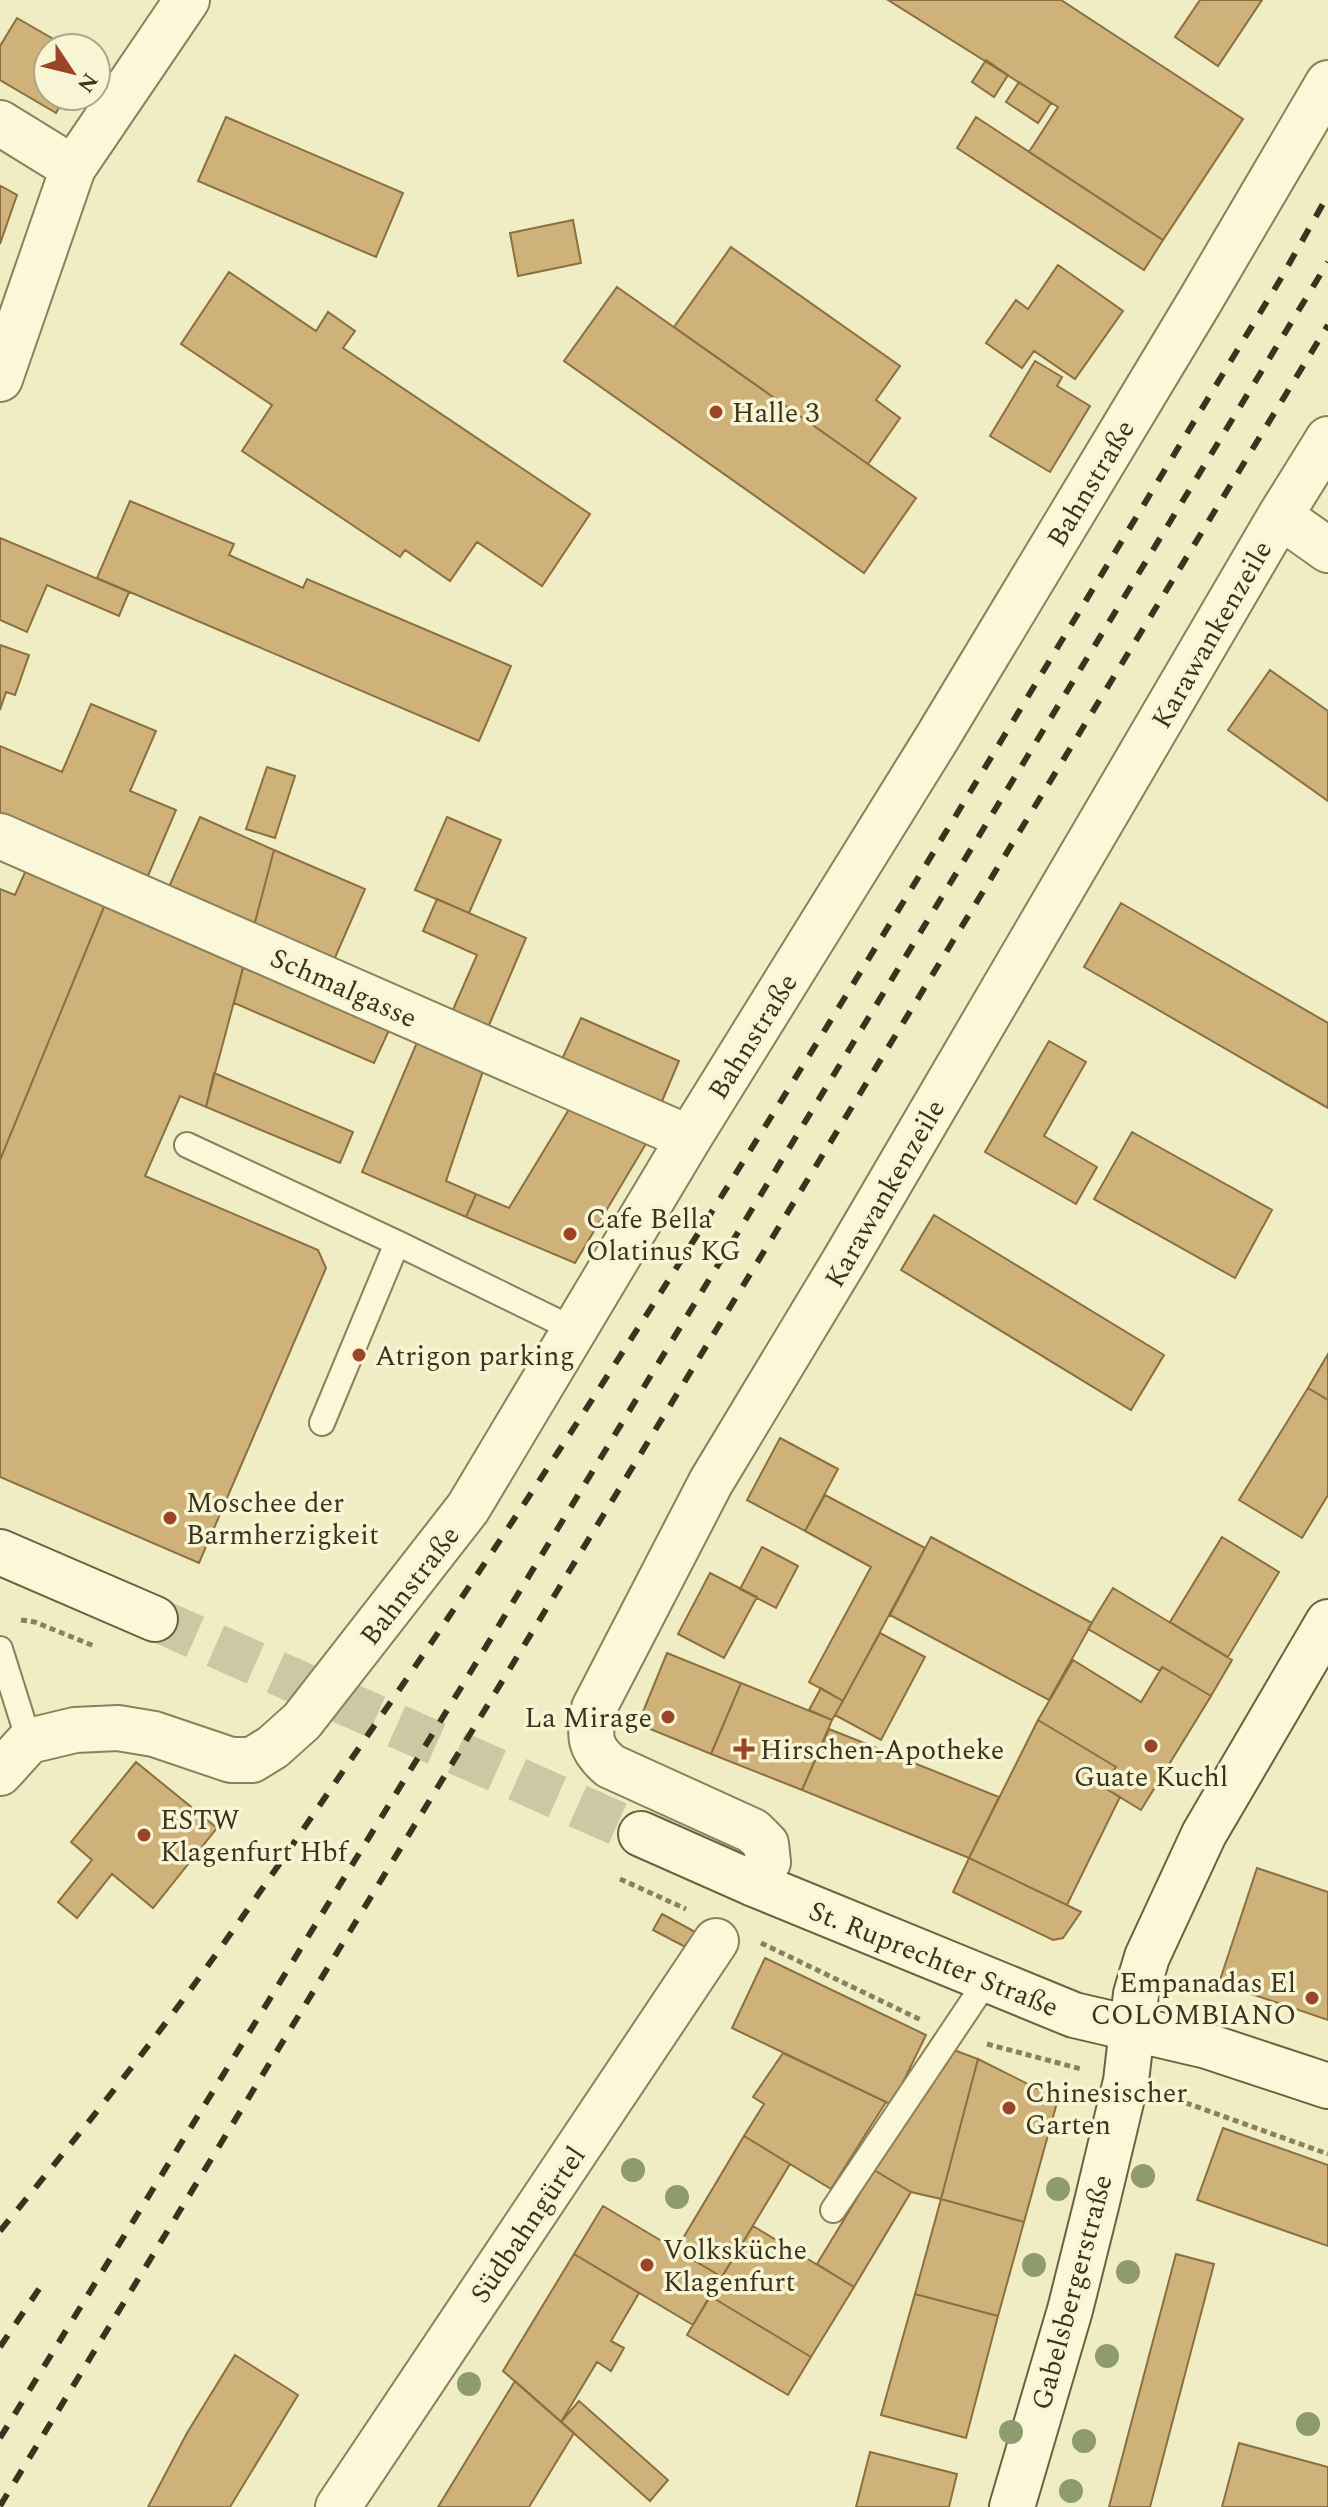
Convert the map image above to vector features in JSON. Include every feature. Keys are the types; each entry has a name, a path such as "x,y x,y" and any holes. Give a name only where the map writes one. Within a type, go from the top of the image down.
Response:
{"street":[{"path":"0,379 73,168 187,0"},
{"name":"Bahnstraße","path":"29,1741 75,1730 118,1728 154,1734 231,1760 252,1760 273,1747 302,1721 468,1508 689,1138 937,738 1328,83"},
{"path":"0,123 73,168"},
{"name":"Karawankenzeile","path":"754,1884 768,1862 766,1844 753,1831 610,1766 596,1753 590,1737 594,1708 711,1482 1328,439"},
{"path":"1280,516 1328,550"},
{"name":"Schmalgasse","path":"0,836 689,1138"},
{"path":"0,1552 155,1619"},
{"name":"Gabelsbergerstraße","path":"1012,2507 1070,2310 1126,2081 1136,1994 1147,1957 1204,1834 1328,1622"},
{"path":"0,1773 29,1741"},
{"name":"St. Ruprechter Straße","path":"641,1834 754,1884 1074,2015 1207,2046 1328,2086"},
{"name":"Südbahngürtel","path":"338,2507 708,1928"}],"lane":[{"path":"187,1145 575,1330"},
{"path":"322,1423 397,1243"},
{"path":"0,1649 29,1741"},
{"path":"833,2210 987,1980"}],"path":[{"path":"12,1619 35,1622 107,1651"},
{"path":"620,1879 708,1928"},
{"path":"1126,2081 1328,2154"}],"building":[{"path":"888,0 1061,0 1243,119 1163,240 1029,152 1058,107"},
{"path":"1200,0 1262,0 1218,66 1175,37"},
{"path":"17,18 41,32 32,32 32,99 0,80 0,46"},
{"path":"986,60 1008,75 994,97 972,82"},
{"path":"1019,82 1051,103 1038,123 1006,102"},
{"path":"226,117 403,193 376,257 198,181"},
{"path":"976,117 1163,240 1144,270 957,148"},
{"path":"0,188 17,195 0,244"},
{"path":"573,220 581,263 518,276 510,233"},
{"path":"731,247 900,366 876,400 900,418 868,464 674,327"},
{"path":"1058,265 1123,311 1075,379 1034,351 1022,368 986,343 1016,300 1028,309"},
{"path":"229,272 316,331 328,312 355,331 343,348 590,514 542,586 477,542 450,581 405,550 400,557 242,451 272,405 181,344"},
{"name":"Halle 3","path":"617,287 916,498 864,573 564,361"},
{"path":"1035,361 1062,377 1057,386 1090,406 1050,472 990,436"},
{"path":"130,501 234,544 229,555 303,588 307,579 511,666 479,741 97,578"},
{"path":"0,538 129,592 119,616 47,585 27,632 0,620"},
{"path":"0,645 29,655 15,695 6,692 0,710"},
{"path":"1270,670 1328,711 1328,801 1228,730"},
{"path":"91,704 156,731 130,791 176,810 147,878 0,816 0,746 62,772"},
{"path":"267,767 295,776 275,838 246,829"},
{"path":"200,817 274,850 254,926 168,889"},
{"path":"447,817 501,840 469,913 415,890"},
{"path":"274,850 365,889 334,960 254,926"},
{"path":"26,870 106,902 0,1160 0,889 15,895"},
{"path":"437,899 526,938 484,1037 448,1021 477,955 423,931"},
{"path":"106,902 244,964 206,1107 180,1096 145,1176 318,1250 326,1268 199,1563 0,1477 0,1160"},
{"path":"1121,903 1328,1023 1328,1108 1084,967"},
{"path":"244,964 390,1028 374,1063 234,1003"},
{"path":"581,1018 679,1061 657,1113 562,1059"},
{"path":"418,1040 484,1068 446,1181 476,1194 466,1217 362,1172"},
{"path":"1049,1041 1086,1062 1044,1136 1097,1167 1076,1204 985,1152"},
{"path":"214,1073 353,1132 340,1163 206,1107"},
{"path":"571,1106 647,1142 575,1263 466,1217 476,1194 509,1208"},
{"path":"1132,1132 1272,1210 1235,1278 1094,1199"},
{"path":"934,1215 1164,1355 1131,1410 901,1270"},
{"path":"1328,1354 1328,1400 1308,1388"},
{"path":"1308,1388 1328,1400 1328,1495 1302,1538 1239,1500"},
{"path":"780,1438 838,1469 805,1531 747,1500"},
{"path":"825,1495 925,1548 843,1701 809,1682 871,1567 805,1531"},
{"path":"931,1537 1092,1623 1049,1700 890,1615"},
{"path":"1222,1537 1279,1572 1228,1657 1170,1622"},
{"path":"762,1547 798,1566 776,1608 740,1589"},
{"path":"710,1573 757,1597 724,1658 678,1634"},
{"path":"1113,1588 1232,1660 1211,1696 1162,1667 1160,1671 1088,1629"},
{"path":"880,1633 925,1657 881,1740 835,1715"},
{"path":"667,1653 741,1683 711,1754 638,1724"},
{"path":"1073,1660 1141,1702 1162,1667 1211,1696 1141,1810 1103,1787 1116,1767 1038,1720"},
{"path":"741,1683 832,1720 802,1790 711,1754"},
{"path":"821,1688 843,1701 832,1720 809,1710"},
{"path":"1038,1720 1116,1767 1103,1787 1120,1797 1067,1905 969,1858"},
{"path":"829,1729 999,1797 969,1858 802,1790"},
{"name":"ESTW Klagenfurt Hbf","path":"136,1762 217,1828 153,1908 112,1874 77,1918 58,1902 92,1860 71,1842"},
{"path":"969,1858 1081,1912 1063,1938 1053,1940 953,1892"},
{"path":"1257,1868 1328,1892 1328,2020 1219,1983"},
{"path":"662,1914 699,1934 691,1950 653,1930"},
{"path":"765,1958 926,2035 892,2105 732,2028"},
{"path":"954,2050 978,2059 941,2199 911,2192 874,2170"},
{"path":"783,2053 886,2102 831,2189 744,2136 764,2104 753,2097"},
{"path":"978,2059 1058,2099 1024,2222 941,2199"},
{"path":"1223,2128 1328,2165 1328,2246 1197,2200"},
{"path":"744,2136 790,2164 722,2277 676,2250"},
{"path":"874,2170 911,2192 854,2287 817,2264"},
{"path":"941,2199 1024,2222 998,2316 915,2294"},
{"name":"Volksküche Klagenfurt","path":"603,2206 722,2277 693,2325 574,2254"},
{"path":"753,2226 854,2287 811,2357 710,2296"},
{"path":"574,2254 639,2293 611,2341 624,2348 611,2371 597,2362 561,2422 503,2371"},
{"path":"1176,2254 1214,2264 1150,2507 1109,2507"},
{"path":"915,2294 998,2316 966,2438 881,2415"},
{"path":"710,2296 811,2357 788,2395 687,2335"},
{"path":"235,2355 298,2395 230,2507 148,2507 187,2433"},
{"path":"515,2381 574,2433 529,2507 438,2507"},
{"path":"579,2401 668,2480 650,2501 561,2422"},
{"path":"1239,2443 1328,2467 1328,2507 1222,2507"},
{"path":"870,2452 957,2474 949,2507 856,2507"}],"tunnel":[{"path":"155,1619 641,1834"}],"railway":[{"path":"0,2231 196,1982 397,1693 627,1346 848,992 1280,280 1328,195"},
{"path":"0,2438 462,1686 1328,262"},
{"path":"0,2506 1328,325"},
{"path":"0,2347 43,2283"}],"place":[{"name":"Halle 3","path":"716,412"},
{"name":"Cafe Bella Olatinus KG","path":"570,1234"},
{"name":"Atrigon parking","path":"359,1355"},
{"name":"Moschee der Barmherzigkeit","path":"170,1518"},
{"name":"La Mirage","path":"668,1717"},
{"name":"Guate Kuchl","path":"1151,1746"},
{"name":"Hirschen-Apotheke","path":"744,1749"},
{"name":"ESTW Klagenfurt Hbf","path":"144,1835"},
{"name":"Empanadas El COLOMBIANO","path":"1312,1998"},
{"name":"Chinesischer Garten","path":"1009,2108"},
{"name":"Volksküche Klagenfurt","path":"647,2265"}]}
